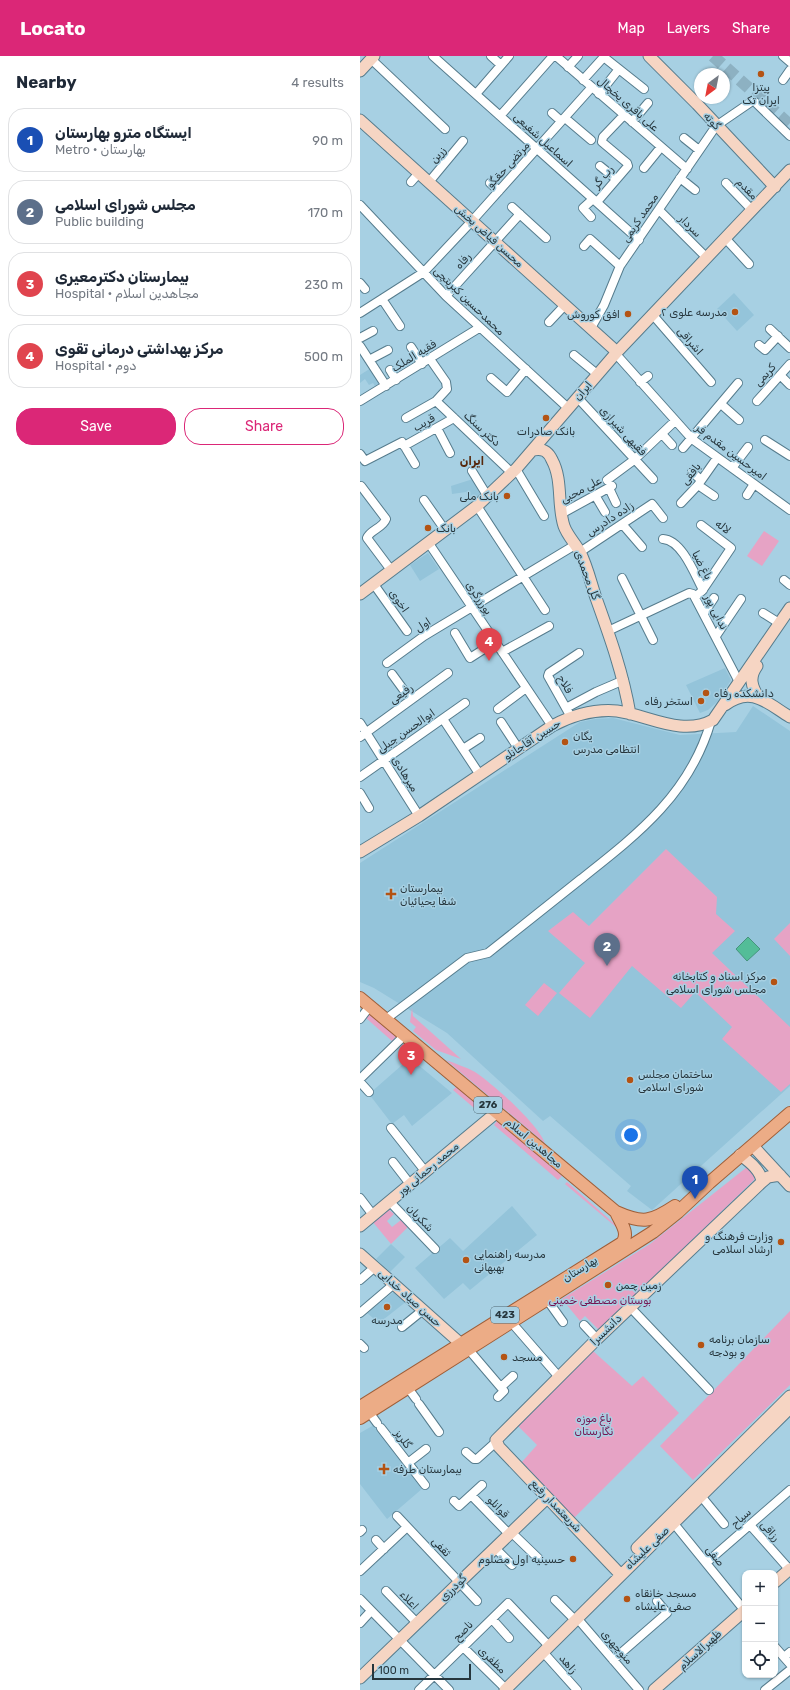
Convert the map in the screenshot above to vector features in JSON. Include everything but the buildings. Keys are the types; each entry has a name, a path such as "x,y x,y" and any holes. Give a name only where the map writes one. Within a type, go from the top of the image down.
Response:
{"main road":[{"name":"مجاهدین اسلام","path":"360,998 616,1212"},
{"name":"بهارستان","path":"363,1412 408,1388 464,1346 512,1323 653,1232 678,1212 740,1155 753,1146 790,1113"},
{"name":"بهارستان","path":"616,1212 637,1220 650,1220 660,1216 709,1183"},
{"name":"بهارستان","path":"363,1412 622,1243 625,1239 625,1232 616,1212"}],"street":[{"name":"اسماعیل شفیعی","path":"433,56 639,240"},
{"path":"491,56 501,65"},
{"path":"476,94 509,56"},
{"path":"500,116 554,56"},
{"name":"علی باقری یخچال","path":"554,56 687,169"},
{"path":"568,67 578,56"},
{"name":"گوته","path":"649,56 694,95"},
{"path":"783,56 790,62"},
{"path":"584,80 603,58 644,89"},
{"path":"366,62 445,129"},
{"path":"599,94 619,69"},
{"path":"783,80 790,70"},
{"name":"مرتضی حقگو","path":"360,313 424,272 472,221 592,87"},
{"path":"716,126 751,102 754,102 790,136"},
{"path":"632,122 648,103"},
{"name":"گوته","path":"703,104 716,126 775,187"},
{"path":"552,113 563,119 591,140"},
{"name":"رب گر","path":"595,200 616,179 628,164 603,143 602,139 624,115"},
{"name":"محسن فیاض بخش","path":"360,120 616,352"},
{"name":"محمد کریمی","path":"591,328 604,305 620,266 716,126"},
{"path":"684,138 699,150"},
{"name":"زرین","path":"429,182 463,142"},
{"path":"644,168 661,147"},
{"path":"600,166 616,179"},
{"name":"ایران","path":"360,594 488,497 533,450 616,352 790,170"},
{"path":"411,182 419,173"},
{"path":"680,178 695,190"},
{"path":"490,183 499,191"},
{"name":"مقدم","path":"726,183 752,210"},
{"path":"591,218 583,208 595,200"},
{"path":"512,207 546,238"},
{"name":"محمدحسین کبریتچی","path":"361,208 479,328 568,408"},
{"name":"سردار","path":"658,210 706,257"},
{"name":"رفاه","path":"446,296 520,214"},
{"path":"725,238 748,264"},
{"path":"584,246 590,239 620,266"},
{"path":"382,299 400,326"},
{"path":"549,322 565,305"},
{"name":"اشراقی","path":"652,314 711,382"},
{"name":"فقیه الملک","path":"360,401 479,328"},
{"path":"770,329 790,348"},
{"path":"360,338 372,331"},
{"path":"758,345 765,350 778,336"},
{"path":"360,346 386,386"},
{"path":"411,347 422,364"},
{"path":"369,360 388,350"},
{"name":"امیرحسین مقدم فر","path":"616,352 640,382 692,439 790,510"},
{"path":"574,355 597,374"},
{"path":"406,418 436,401 447,389 448,385 430,359"},
{"name":"کریمی","path":"757,400 790,364"},
{"path":"492,378 507,392 526,369"},
{"path":"390,370 396,380"},
{"path":"780,375 790,384"},
{"path":"640,382 648,376"},
{"path":"683,448 738,383"},
{"name":"فقیهی شیرازی","path":"577,398 653,479"},
{"name":"دکتر سنگ","path":"436,401 514,471 544,516"},
{"path":"720,404 740,420"},
{"name":"قریب","path":"360,454 365,461 402,442 404,446 454,418"},
{"name":"علی محبی","path":"561,514 595,495 609,485 675,422"},
{"path":"437,428 450,453"},
{"path":"662,434 672,445"},
{"path":"765,440 790,456"},
{"path":"404,446 415,464"},
{"path":"732,468 748,447"},
{"name":"گل محمدی","path":"533,450 542,449 546,451 554,464 557,473 561,514 565,527 577,548 608,631 624,680 630,714"},
{"name":"بافقی","path":"681,503 700,482 717,458"},
{"path":"472,472 488,497"},
{"path":"692,472 714,496"},
{"path":"747,495 754,484"},
{"path":"609,485 616,504"},
{"path":"361,486 386,519 384,524 369,534 366,538 391,570"},
{"path":"595,495 605,512"},
{"path":"424,500 445,530"},
{"name":"زاده دادرس","path":"523,576 623,525 652,504 663,518"},
{"path":"477,506 545,610"},
{"path":"623,525 642,547"},
{"name":"لاله","path":"701,525 731,548 703,590"},
{"name":"باغ ضیا","path":"663,539 673,543 684,553 703,590"},
{"name":"پورزرگری","path":"428,542 552,726"},
{"name":"اول","path":"387,663 424,636 523,576"},
{"path":"622,578 653,640"},
{"name":"اخوی","path":"374,583 407,631"},
{"path":"696,596 703,590"},
{"name":"ندایی پور","path":"608,631 689,593 696,596 739,682"},
{"path":"704,613 714,598"},
{"path":"716,636 741,599"},
{"path":"386,1019 467,958 488,952 635,836 671,799 679,788 707,735 711,721 790,608"},
{"path":"763,613 779,623"},
{"path":"758,698 751,682 754,670 790,618"},
{"path":"502,652 549,626"},
{"path":"454,633 470,658 495,642"},
{"name":"فلاح","path":"569,712 548,679 548,674 579,653"},
{"name":"رفیعی","path":"363,735 448,673"},
{"path":"392,674 411,700"},
{"path":"569,712 596,692 624,680"},
{"path":"739,682 751,682"},
{"path":"498,709 526,688"},
{"path":"722,707 731,700 744,696 758,698 790,718"},
{"name":"ابوالحسن جبلی","path":"360,777 465,703"},
{"name":"حسین آقاجانلو","path":"360,852 419,816 552,726 569,712 609,711 630,714 670,725 697,725 711,721"},
{"path":"443,719 480,775"},
{"path":"501,722 518,748"},
{"name":"میرهادی","path":"360,723 363,735 384,761 419,816"},
{"path":"463,749 480,738"},
{"path":"360,793 369,808"},
{"path":"360,1019 370,1006"},
{"path":"369,1092 360,1080 404,1036"},
{"name":"محمد رحمانی پور","path":"360,1226 497,1112"},
{"path":"391,1128 425,1171"},
{"path":"753,1146 790,1186"},
{"path":"740,1155 760,1174 762,1182"},
{"path":"393,1162 410,1184"},
{"name":"دانشسرا","path":"497,1439 597,1339 762,1182 768,1177 780,1175"},
{"path":"360,1198 373,1215"},
{"name":"شکریان","path":"389,1201 435,1249"},
{"name":"حسن صیاد خدایی","path":"360,1254 464,1346"},
{"path":"360,1280 375,1267"},
{"path":"360,1313 394,1284"},
{"path":"548,1300 563,1322"},
{"path":"630,1307 709,1390"},
{"path":"402,1327 423,1310"},
{"path":"512,1323 559,1377"},
{"path":"584,1325 597,1339"},
{"path":"464,1346 504,1390 498,1397"},
{"path":"501,1387 513,1376"},
{"path":"408,1388 438,1432"},
{"name":"صفی علیشاه","path":"505,1689 620,1574 790,1396"},
{"name":"صفی علیشاه","path":"606,1558 616,1564 621,1563 670,1520 701,1496 790,1408"},
{"name":"گلریز","path":"363,1412 379,1425 424,1485"},
{"path":"466,1452 474,1459 477,1459 497,1439"},
{"name":"شریعتمدار رفیع","path":"497,1439 547,1498 620,1574"},
{"name":"گلریز","path":"408,1463 426,1449"},
{"name":"قوانلو","path":"454,1501 459,1506 482,1485"},
{"name":"سیاح","path":"706,1563 790,1490"},
{"name":"قوانلو","path":"471,1495 539,1559"},
{"path":"701,1496 724,1524"},
{"name":"گودرزی","path":"360,1678 547,1498"},
{"name":"ثقفی","path":"397,1516 477,1601"},
{"name":"صفی","path":"670,1520 742,1606"},
{"name":"رزاقی","path":"750,1525 790,1569"},
{"path":"360,1571 407,1527"},
{"path":"376,1540 384,1549"},
{"path":"495,1548 512,1565"},
{"path":"778,1579 790,1569"},
{"name":"اعلاء","path":"386,1591 417,1623"},
{"path":"360,1599 449,1690"},
{"name":"منوچهری","path":"555,1600 576,1619 639,1690"},
{"path":"613,1660 667,1613 656,1601"},
{"name":"ناصح","path":"419,1690 508,1603"},
{"name":"زاهد","path":"508,1603 577,1690"},
{"path":"360,1623 371,1611"},
{"name":"ظهیرالاسلام","path":"654,1690 742,1613"},
{"path":"492,1619 509,1638"},
{"name":"مظفری","path":"463,1647 505,1689"},
{"path":"778,1648 787,1655 790,1664"},
{"path":"765,1690 790,1670"}],"shaded area":[{"name":"مدرسه علوی ۲","path":"734,293 754,315 737,331 717,309"},
{"path":"371,368 381,382 375,386 373,383 369,385 365,379 360,383 360,375"},
{"path":"473,479 480,494 471,503 466,492 452,494 451,486"},
{"path":"428,553 439,569 420,581 410,565"},
{"name":"دانشکده رفاه","path":"725,668 731,680 717,702 708,710 700,713 686,685"},
{"path":"753,706 790,731 790,1086 652,1210 627,1191 631,1186 550,1116 543,1121 447,1033 374,988 360,982 360,863 580,722 613,718 680,735 736,732"},
{"path":"748,937 760,949 747,961 736,949"},
{"path":"410,1058 452,1093 412,1126 404,1115 392,1124 369,1094"},
{"name":"مدرسه راهنمایی بهبهانی","path":"512,1206 537,1235 470,1290 463,1283 444,1299 415,1268 450,1238 463,1251"},
{"path":"391,1244 405,1257 390,1272 376,1259"},
{"name":"مدرسه","path":"395,1291 407,1301 379,1323 367,1313"},
{"name":"بیمارستان طرفه","path":"374,1425 423,1488 387,1519 360,1484 360,1433"}],"green space":[{"path":"764,531 779,541 762,566 747,556"},
{"path":"666,849 717,897 716,914 735,931 712,953 790,1027 790,1084 781,1092 722,1039 732,1027 695,992 681,1008 632,966 590,1018 559,993 585,963 548,931 573,912 589,926"},
{"path":"790,923 790,956 774,939"},
{"path":"544,983 557,993 538,1016 525,1005"},
{"path":"412,1008 413,1016 461,1059 436,1050 413,1031 416,1027 410,1022"},
{"path":"369,1014 396,1037 392,1041 366,1018"},
{"path":"446,1060 475,1072 492,1085 514,1104 533,1125 545,1143"},
{"path":"456,1087 483,1110 480,1113 453,1090"},
{"path":"497,1121 562,1176 558,1180 494,1125"},
{"name":"بوستان مصطفی خمینی","path":"747,1167 755,1176 754,1180 599,1330 585,1316 580,1321 562,1299 650,1244"},
{"path":"567,1182 618,1227 616,1227 565,1184"},
{"path":"387,1208 394,1214 387,1221 392,1227 401,1220 408,1227 391,1244 372,1221"},
{"path":"790,1311 790,1385 693,1480 660,1446"},
{"name":"باغ موزه نگارستان","path":"593,1351 632,1386 643,1376 679,1413 574,1518 521,1463 537,1445 517,1425"}],"tunnel":[{"path":"713,56 790,125"}],"place":[{"name":"پیتزا ایران تک","path":"761,74"},
{"name":"مدرسه علوی ۲","path":"735,312"},
{"name":"افق کوروش","path":"628,314"},
{"name":"بانک صادرات","path":"546,418"},
{"name":"بانک ملی","path":"507,496"},
{"name":"بانک","path":"428,528"},
{"name":"مرکز بهداشتی درمانی تقوی","path":"489,661"},
{"name":"دانشکده رفاه","path":"706,693"},
{"name":"استخر رفاه","path":"701,701"},
{"name":"یگان انتظامی مدرس","path":"565,742"},
{"name":"بیمارستان شفا یحیائیان","path":"391,894"},
{"name":"مجلس شورای اسلامی","path":"607,966"},
{"name":"مرکز اسناد و کتابخانه مجلس شورای اسلامی","path":"774,982"},
{"name":"بیمارستان دکترمعیری","path":"411,1075"},
{"name":"ساختمان مجلس شورای اسلامی","path":"630,1080"},
{"name":"ایستگاه مترو بهارستان","path":"695,1199"},
{"name":"وزارت فرهنگ و ارشاد اسلامی","path":"781,1242"},
{"name":"مدرسه راهنمایی بهبهانی","path":"466,1260"},
{"name":"زمین چمن","path":"608,1285"},
{"name":"مدرسه","path":"387,1307"},
{"name":"سازمان برنامه و بودجه","path":"701,1345"},
{"name":"مسجد","path":"504,1357"},
{"name":"بیمارستان طرفه","path":"384,1469"},
{"name":"حسینیه اول مضلوم","path":"573,1559"},
{"name":"مسجد خانقاه صفی علیشاه","path":"627,1599"}],"district":[{"name":"ایران","path":"472,461"}]}
